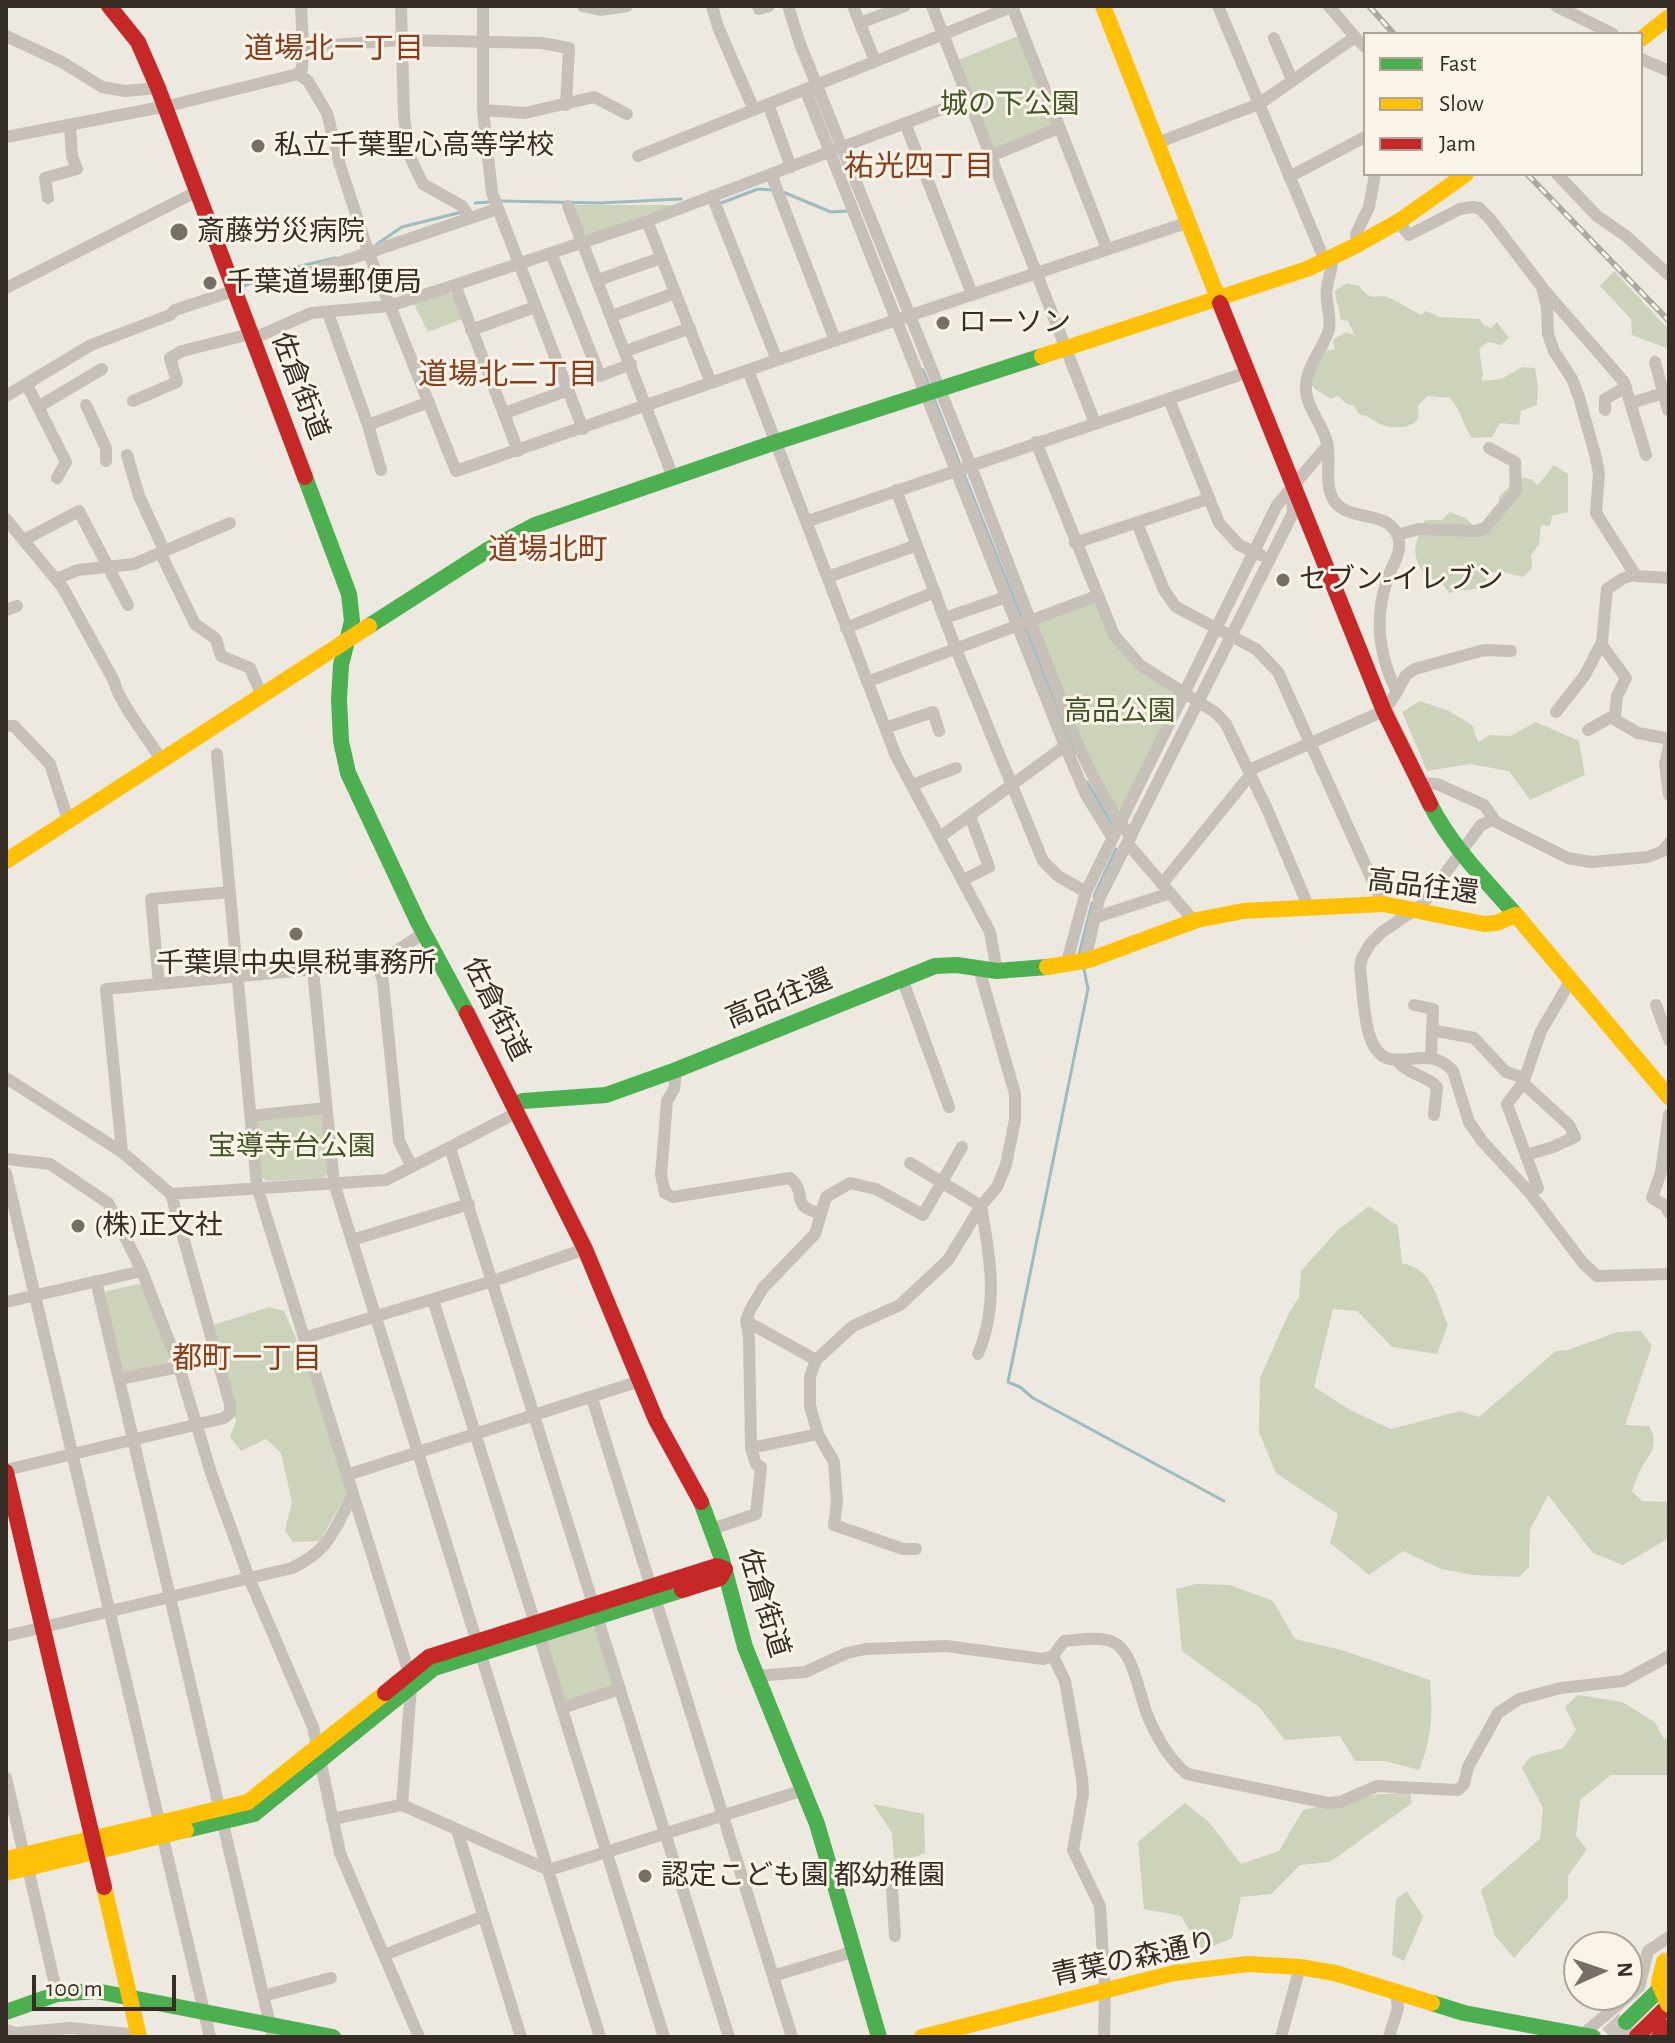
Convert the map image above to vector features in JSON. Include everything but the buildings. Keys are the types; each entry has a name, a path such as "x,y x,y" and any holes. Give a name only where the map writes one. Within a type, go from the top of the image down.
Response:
{"main road":[{"name":"佐倉街道","path":"109,6 138,42 158,88 349,594 352,621 342,657 339,687 339,721 345,764 424,933 448,974 513,1111 585,1249 666,1440 701,1501 725,1569 745,1647 804,1790 835,1882 879,2037"},
{"path":"1103,6 1292,487 1417,783 1460,852 1667,1092"},
{"path":"1643,37 1668,17"},
{"path":"8,855 162,761 489,549 535,525 776,442 1220,300 1358,246 1399,223 1463,176"},
{"name":"高品往還","path":"1089,960 1194,921 1243,911 1383,904 1484,924 1516,915"},
{"path":"1066,965 1089,960"},
{"name":"高品往還","path":"513,1111 523,1101 597,1097 676,1070 935,966 957,965 988,970 1066,965"},
{"path":"6,1471 138,2036"},
{"path":"6,1873 19,1861 221,1815 248,1802 319,1753 410,1680 429,1657 479,1647 653,1593 717,1566 725,1569"},
{"name":"青葉の森通り","path":"922,2037 1196,1969 1248,1964 1335,1973 1464,2013 1588,2036"},
{"path":"1632,2029 1669,2005 1660,1983 1668,1966"},
{"path":"1632,2029 1668,1966"},
{"path":"6,2012 57,1994 96,1991 204,2010 271,2031 333,2037"},
{"path":"1659,2037 1669,2027"}],"street":[{"path":"6,137 165,106 298,74 302,69 303,47 301,6"},
{"path":"401,6 404,117 410,157 423,184 462,206 469,217"},
{"path":"483,6 483,110 489,180 497,209 583,429"},
{"path":"583,6 600,10 627,6"},
{"path":"712,6 754,110"},
{"path":"758,6 759,9 769,6"},
{"path":"788,6 811,87 911,315 956,469 1006,597 1024,623 1093,780 1130,841 1194,921"},
{"path":"853,6 875,61"},
{"path":"860,23 905,6"},
{"path":"932,6 1095,423"},
{"path":"638,156 1013,6 1107,249"},
{"path":"1218,6 1289,177 1329,259 1332,274 1327,286 1330,326 1309,367 1307,395 1328,445 1330,491 1336,504 1354,513 1377,517 1392,527 1397,535 1399,544 1377,625 1389,676 1397,692"},
{"path":"1157,143 1259,104 1292,80 1360,42 1329,6"},
{"path":"1556,6 1609,32"},
{"path":"6,36 62,62 102,87 125,91 158,88"},
{"path":"1274,38 1292,80"},
{"path":"303,47 402,40 542,43 569,48 566,105"},
{"path":"1643,60 1669,71"},
{"path":"298,74 308,81 327,113 336,154 367,248 456,471 1189,222"},
{"path":"483,110 525,113 594,97 627,114"},
{"path":"133,401 177,382 170,358 182,351 251,336 303,316 389,306 647,221 712,196 775,185 791,167 969,99"},
{"path":"768,104 791,167"},
{"path":"905,123 972,294"},
{"path":"48,198 45,178 77,169 72,156 70,125"},
{"path":"991,156 1059,128"},
{"path":"1289,177 1363,138"},
{"path":"837,149 853,210 896,320 970,464 1065,746 1085,793 1112,837"},
{"path":"1358,246 1356,234 1369,207 1375,176"},
{"path":"1559,176 1597,216 1626,236 1669,275"},
{"path":"775,185 835,340"},
{"path":"6,288 196,192"},
{"path":"712,196 777,360"},
{"path":"568,206 673,477"},
{"path":"1399,223 1409,235 1460,209 1479,208 1626,387 1646,455"},
{"path":"294,278 367,248 497,209"},
{"path":"647,221 711,383"},
{"path":"551,253 600,376 631,364"},
{"path":"598,280 661,258"},
{"path":"455,285 518,451"},
{"path":"1542,287 1547,307 1548,334 1554,351 1572,379 1595,454 1599,473 1596,513 1635,574"},
{"path":"6,396 104,339 170,315 175,310 233,291"},
{"path":"612,316 675,293"},
{"path":"471,330 535,307"},
{"path":"328,313 381,470"},
{"path":"626,351 690,328"},
{"path":"38,407 97,372 80,353"},
{"path":"1655,362 1668,410"},
{"path":"748,370 885,728 990,932 988,970 1015,1094 1015,1120 1006,1165 997,1187 981,1206 948,1260 900,1305 853,1326 816,1360 809,1391 812,1420 834,1462 837,1502 834,1525 903,1549 916,1549"},
{"path":"808,521 1248,372"},
{"path":"27,385 66,462 57,478"},
{"path":"1605,410 1605,399 1626,387"},
{"path":"505,413 568,390"},
{"path":"1631,403 1663,393"},
{"path":"1169,399 1219,523 1239,545 1270,558"},
{"path":"368,425 429,402"},
{"path":"86,405 106,448 106,461"},
{"path":"1036,442 1114,635 1129,655 1165,683 1216,713 1226,724 1309,908"},
{"path":"1066,965 1086,892 1277,505 1328,445"},
{"path":"1397,535 1419,529 1476,531 1485,528 1516,491 1515,462 1489,448"},
{"path":"127,455 139,496 195,624 216,639 221,656 250,668 262,696"},
{"path":"1089,960 1087,952 1099,899 1293,513 1292,487"},
{"path":"896,490 956,649 1043,861 1058,876 1086,892"},
{"path":"1075,543 1208,499"},
{"path":"24,540 79,511 128,605"},
{"path":"6,519 56,579 114,681 118,695 162,761"},
{"path":"56,579 78,570 128,566 230,523"},
{"path":"1137,523 1164,590 1176,607 1256,649 1269,659 1278,672 1383,904"},
{"path":"828,577 917,545"},
{"path":"1556,712 1585,675 1601,644 1607,589 1635,574 1669,578"},
{"path":"846,628 935,592"},
{"path":"867,682 1096,596"},
{"path":"945,618 1006,597"},
{"path":"1588,730 1615,715 1617,696 1626,678 1601,644"},
{"path":"1094,918 1166,889 1250,772 1384,711 1406,675 1415,669 1484,650 1511,651"},
{"path":"885,728 933,712 939,731"},
{"path":"1612,718 1638,733 1669,739"},
{"path":"6,726 14,726 50,764 68,820"},
{"path":"940,837 1065,746"},
{"path":"1669,746 1665,764 1669,795"},
{"path":"217,754 257,1187 410,1680 402,1805"},
{"path":"912,785 956,768"},
{"path":"1417,783 1437,784 1484,805 1496,822 1568,858 1591,862 1648,857 1663,851 1669,843"},
{"path":"963,880 989,867 970,816"},
{"path":"1434,1115 1437,1087 1430,1079 1409,1074 1398,1062 1381,1056 1370,1036 1360,968 1362,958 1382,932 1416,911 1481,825 1494,819"},
{"path":"159,984 151,899 230,892"},
{"path":"122,1152 106,989 378,963 424,933"},
{"path":"378,963 383,982 399,1141 412,1167"},
{"path":"313,970 334,1183 600,2037"},
{"path":"1534,1190 1526,1155 1507,1104 1524,1080 1541,1031 1571,980"},
{"path":"903,981 949,1107"},
{"path":"1414,1005 1433,1009 1431,1057"},
{"path":"1656,1005 1669,1040"},
{"path":"1432,1030 1474,1038 1506,1072 1524,1080 1569,1125 1575,1137 1526,1155"},
{"path":"1398,1062 1410,1057 1431,1057 1447,1064 1453,1071 1469,1122 1482,1141 1534,1190 1583,1263 1597,1276 1669,1274"},
{"path":"676,1070 674,1089 667,1101 661,1175 665,1193 673,1197 790,1178 796,1182 802,1205 807,1210 821,1213"},
{"path":"6,1078 122,1152 171,1194 230,1404 230,1413 224,1418 6,1471"},
{"path":"251,1116 326,1108"},
{"path":"171,1194 386,1180 450,1148 513,1111"},
{"path":"1669,1115 1661,1172 1652,1198 1666,1206 1669,1213"},
{"path":"712,1529 756,1514 761,1467 756,1464 751,1448 746,1321 763,1288 815,1234 826,1197 850,1183 876,1189 923,1215 962,1147"},
{"path":"450,1148 729,2037"},
{"path":"6,1159 50,1164 108,1203 142,1271 179,1367 212,1476 249,1578 313,1727 340,1853 419,2037"},
{"path":"910,1163 981,1206 991,1258 991,1300 989,1323 978,1354"},
{"path":"6,1173 210,2037"},
{"path":"1534,1190 1549,1180"},
{"path":"352,1240 469,1204"},
{"path":"304,1338 493,1281 585,1249"},
{"path":"6,1302 142,1271"},
{"path":"96,1281 271,2031"},
{"path":"433,1300 664,2037"},
{"path":"746,1321 816,1360"},
{"path":"119,1379 179,1367"},
{"path":"347,1475 640,1381"},
{"path":"592,1398 792,2037"},
{"path":"751,1448 818,1434"},
{"path":"6,1636 292,1568 310,1560 325,1548 353,1494"},
{"path":"757,1676 805,1672 847,1653 866,1649 946,1646 1043,1659 1053,1656 1064,1641 1100,1639 1124,1649 1149,1720 1170,1760 1187,1774 1328,1803 1340,1802 1377,1786 1458,1790 1464,1784 1468,1767 1498,1713 1519,1699 1561,1688 1623,1681 1669,1656"},
{"path":"1053,1656 1065,1681 1082,1778 1083,1794 1073,1850 1100,1906 1105,1991 1104,2037"},
{"path":"562,1708 620,1689"},
{"path":"6,1778 19,1861 57,1994"},
{"path":"332,1819 402,1805 549,1870 724,1818 804,1790"},
{"path":"457,1830 521,2037"},
{"path":"835,1882 891,1872 895,1936"},
{"path":"384,1955 484,1916"},
{"path":"1588,2036 1639,1987 1648,1951 1669,1937"},
{"path":"773,1976 855,1951"},
{"path":"1281,2037 1300,1967"},
{"path":"263,1996 331,1978"},
{"path":"1389,2037 1398,2008 1396,1990"},
{"path":"6,2030 15,2033 70,2028 138,2036"}],"green space":[{"name":"城の下公園","path":"1018,36 1053,125 993,151 958,60"},
{"path":"572,205 674,205 588,235 583,232"},
{"path":"1614,271 1669,330 1669,349 1632,335 1631,319 1600,286"},
{"path":"1347,283 1359,286 1368,295 1392,299 1421,315 1426,311 1440,317 1480,319 1483,325 1491,328 1497,322 1509,338 1501,345 1488,342 1479,348 1481,381 1501,379 1522,367 1535,368 1537,405 1521,411 1519,425 1500,423 1492,437 1472,438 1450,398 1428,396 1418,405 1416,422 1391,427 1359,414 1354,406 1338,396 1331,399 1315,389 1311,384 1316,366 1324,352 1335,350 1333,340 1346,332 1355,336 1348,321 1340,319 1335,295 1335,291"},
{"path":"447,292 455,296 462,319 428,332 414,304"},
{"path":"1554,465 1568,474 1568,512 1552,516 1550,526 1541,525 1539,544 1531,555 1532,568 1523,577 1500,571 1488,574 1485,587 1449,593 1439,579 1428,580 1418,564 1415,551 1425,520 1442,520 1450,512 1466,518 1473,526 1481,524 1492,516 1493,507 1499,505 1499,497 1518,477 1531,479 1538,485"},
{"name":"高品公園","path":"1094,601 1137,668 1179,696 1124,808 1114,809 1096,778 1035,622"},
{"path":"1420,701 1449,711 1472,725 1478,742 1490,735 1511,736 1536,722 1579,741 1585,775 1530,800 1509,771 1470,764 1427,771 1402,712"},
{"name":"宝導寺台公園","path":"318,1113 324,1118 329,1172 324,1178 266,1181 261,1176 256,1123 259,1117"},
{"path":"1369,1206 1398,1226 1402,1263 1421,1272 1427,1279 1437,1295 1448,1325 1437,1354 1392,1347 1357,1311 1333,1309 1314,1387 1352,1411 1391,1429 1460,1411 1479,1417 1556,1351 1568,1350 1617,1332 1641,1331 1652,1346 1625,1425 1649,1426 1654,1443 1632,1491 1642,1501 1669,1502 1669,1538 1623,1565 1593,1553 1548,1495 1530,1530 1529,1567 1519,1577 1473,1575 1441,1569 1403,1551 1369,1575 1330,1543 1338,1514 1276,1473 1259,1432 1260,1378 1299,1297 1301,1271 1338,1230"},
{"path":"138,1284 144,1287 169,1359 166,1366 126,1375 121,1372 103,1297 107,1291"},
{"path":"269,1307 284,1311 294,1333 348,1491 320,1541 293,1542 285,1530 292,1502 281,1453 266,1439 241,1451 230,1437 236,1421 214,1325"},
{"path":"1196,1584 1230,1585 1273,1601 1295,1639 1338,1649 1430,1680 1430,1726 1419,1770 1385,1761 1355,1761 1340,1736 1285,1740 1259,1707 1182,1651 1176,1589"},
{"path":"589,1626 595,1629 614,1686 566,1704 545,1646 548,1639"},
{"path":"1578,1695 1622,1702 1655,1722 1664,1739 1669,1737 1669,1775 1611,1775 1580,1800 1576,1836 1587,1849 1568,1876 1568,1898 1514,1958 1495,1936 1481,1890 1540,1839 1543,1808 1522,1768 1530,1757 1563,1748 1576,1730 1565,1707"},
{"path":"1410,1792 1412,1803 1330,1862 1300,1865 1271,1894 1241,1897 1232,1938 1202,1951 1181,1916 1144,1909 1138,1842 1185,1803 1209,1822 1241,1864 1279,1851 1303,1810 1373,1795"},
{"path":"873,1804 924,1814 925,1853 898,1864 894,1860 892,1833"},
{"path":"1407,1891 1423,1917 1404,1961 1392,1955 1396,1899"}],"waterway":[{"path":"721,203 758,189 772,190"},
{"path":"783,192 831,212 848,211"},
{"path":"501,201 600,203 681,199"},
{"path":"475,203 490,202"},
{"path":"377,244 402,227 462,212"},
{"path":"244,286 279,271 335,258"},
{"path":"923,370 929,385"},
{"path":"933,396 961,467"},
{"path":"964,474 1022,619"},
{"path":"1025,626 1075,753"},
{"path":"1087,782 1112,824"},
{"path":"1094,896 1116,849"},
{"path":"1079,954 1092,903"},
{"path":"1084,969 1088,989 1008,1382 1224,1501"}],"tunnel":[{"path":"1610,2037 1626,2022"}],"railway":[{"path":"1369,6 1392,32"},
{"path":"1529,176 1669,321"}],"traffic: fast":[{"path":"369,626 489,549 535,525 776,442 1042,356"},
{"path":"305,477 349,594 352,621 341,665 339,699 341,741 348,773 418,922 467,1013"},
{"path":"1430,804 1458,848 1516,915"},
{"path":"514,1104 606,1095 935,966 957,965 997,971 1047,967"},
{"path":"701,1502 721,1556 745,1647 817,1824 879,2037"},
{"path":"186,1830 254,1814 434,1668 682,1590"},
{"path":"1626,2022 1669,1980"},
{"path":"6,2012 57,1994 96,1991 333,2037"},
{"path":"1432,2003 1464,2013 1593,2037"}],"traffic: slow":[{"path":"1103,6 1220,303"},
{"path":"1643,37 1669,17"},
{"path":"1042,356 1307,269 1401,220 1463,176"},
{"path":"6,861 369,626"},
{"path":"1047,967 1089,960 1197,920 1243,911 1383,904 1484,924 1516,915 1669,1097"},
{"path":"6,1859 248,1802 385,1693"},
{"path":"6,1873 186,1830"},
{"path":"104,1887 139,2037"},
{"path":"1665,1962 1660,1983 1669,2004"},
{"path":"922,2037 1174,1973 1248,1964 1335,1973 1432,2003"}],"traffic: jam":[{"path":"109,6 138,42 158,88 305,477"},
{"path":"1220,303 1384,711 1430,804"},
{"path":"467,1013 585,1249 656,1420 701,1502"},
{"path":"6,1472 104,1887"},
{"path":"385,1693 429,1657 717,1566 725,1569 720,1578 682,1590"},
{"path":"1637,2036 1669,2005"},
{"path":"1659,2037 1669,2027"}],"place":[{"name":"私立千葉聖心高等学校","path":"258,146"},
{"name":"斎藤労災病院","path":"179,232"},
{"name":"千葉道場郵便局","path":"210,283"},
{"name":"ローソン","path":"943,323"},
{"name":"セブン-イレブン","path":"1283,580"},
{"name":"千葉県中央県税事務所","path":"296,934"},
{"name":"(株)正文社","path":"78,1226"},
{"name":"認定こども園 都幼稚園","path":"645,1876"}],"district":[{"name":"道場北一丁目","path":"334,49"},
{"name":"祐光四丁目","path":"919,167"},
{"name":"道場北二丁目","path":"508,375"},
{"name":"道場北町","path":"548,550"},
{"name":"都町一丁目","path":"247,1359"}]}
